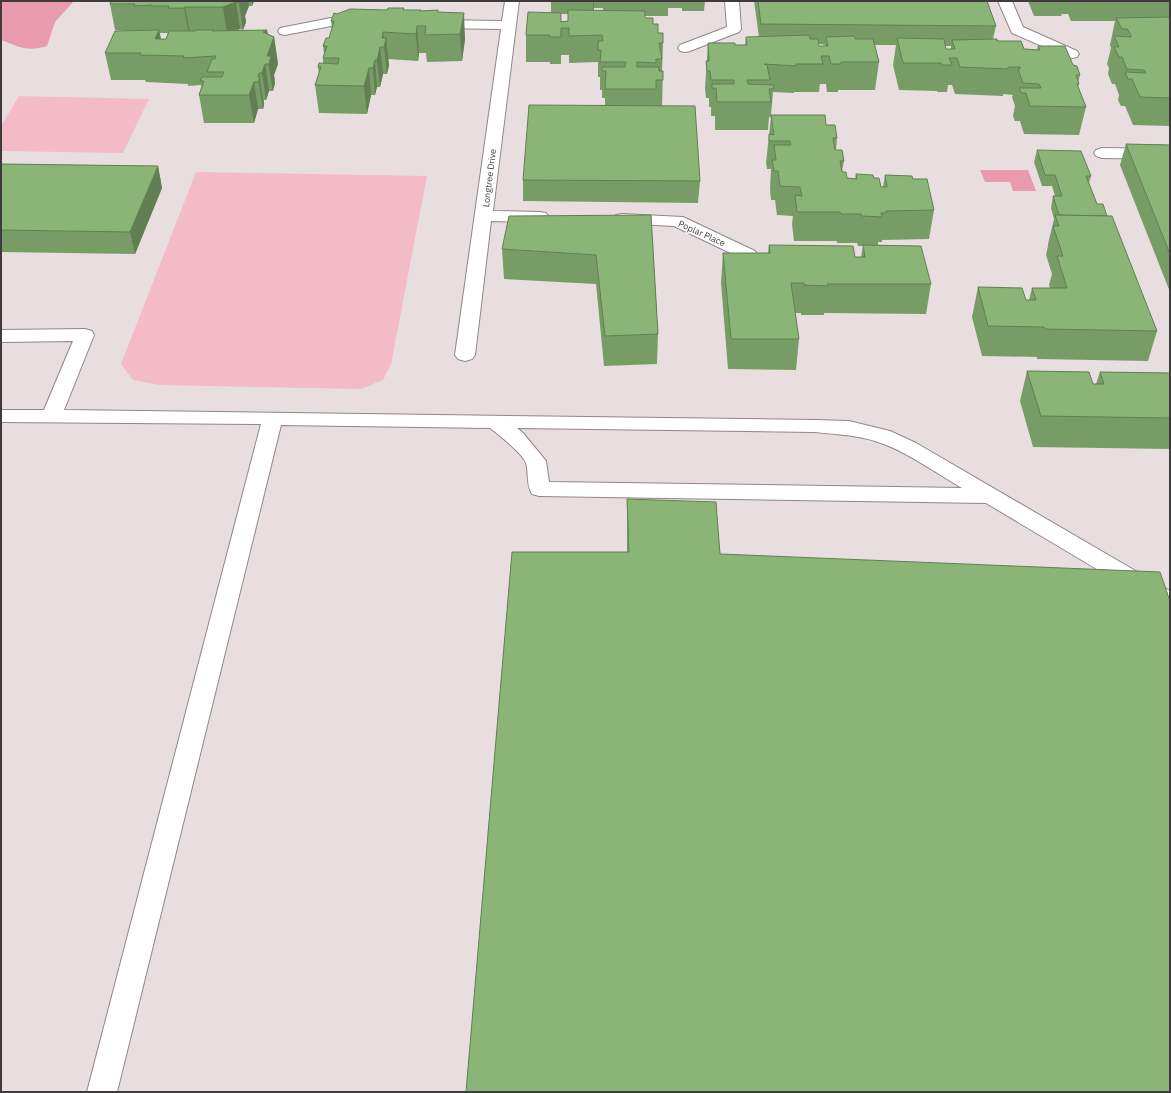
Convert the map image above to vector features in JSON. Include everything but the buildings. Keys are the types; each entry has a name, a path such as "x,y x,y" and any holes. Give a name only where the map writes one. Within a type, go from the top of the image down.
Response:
{"street":[{"name":"Longtree Drive","path":"465,356 485,216 512,1"},
{"path":"685,48 734,29 732,1"},
{"path":"1005,1 1017,30 1072,54"},
{"path":"285,31 331,22 378,23"},
{"path":"424,24 508,25"},
{"path":"1102,153 1170,154"},
{"path":"485,216 554,218"},
{"name":"Poplar Place","path":"607,219 676,221 749,254"},
{"path":"1,336 85,335 51,416"},
{"path":"1,416 495,421 849,428 883,436 909,448 1170,602"},
{"path":"102,1092 273,418"},
{"path":"495,421 516,438 536,461 539,489 990,496"}],"shaded area":[{"path":"1,1 74,1 55,22 47,46 28,49 18,47 1,40"},
{"path":"19,96 149,99 123,153 1,151 1,126"},
{"path":"980,170 1028,170 1036,191 1013,191 1010,182 985,182"},
{"path":"196,172 427,176 391,364 383,380 361,389 159,385 133,380 121,364"}]}
